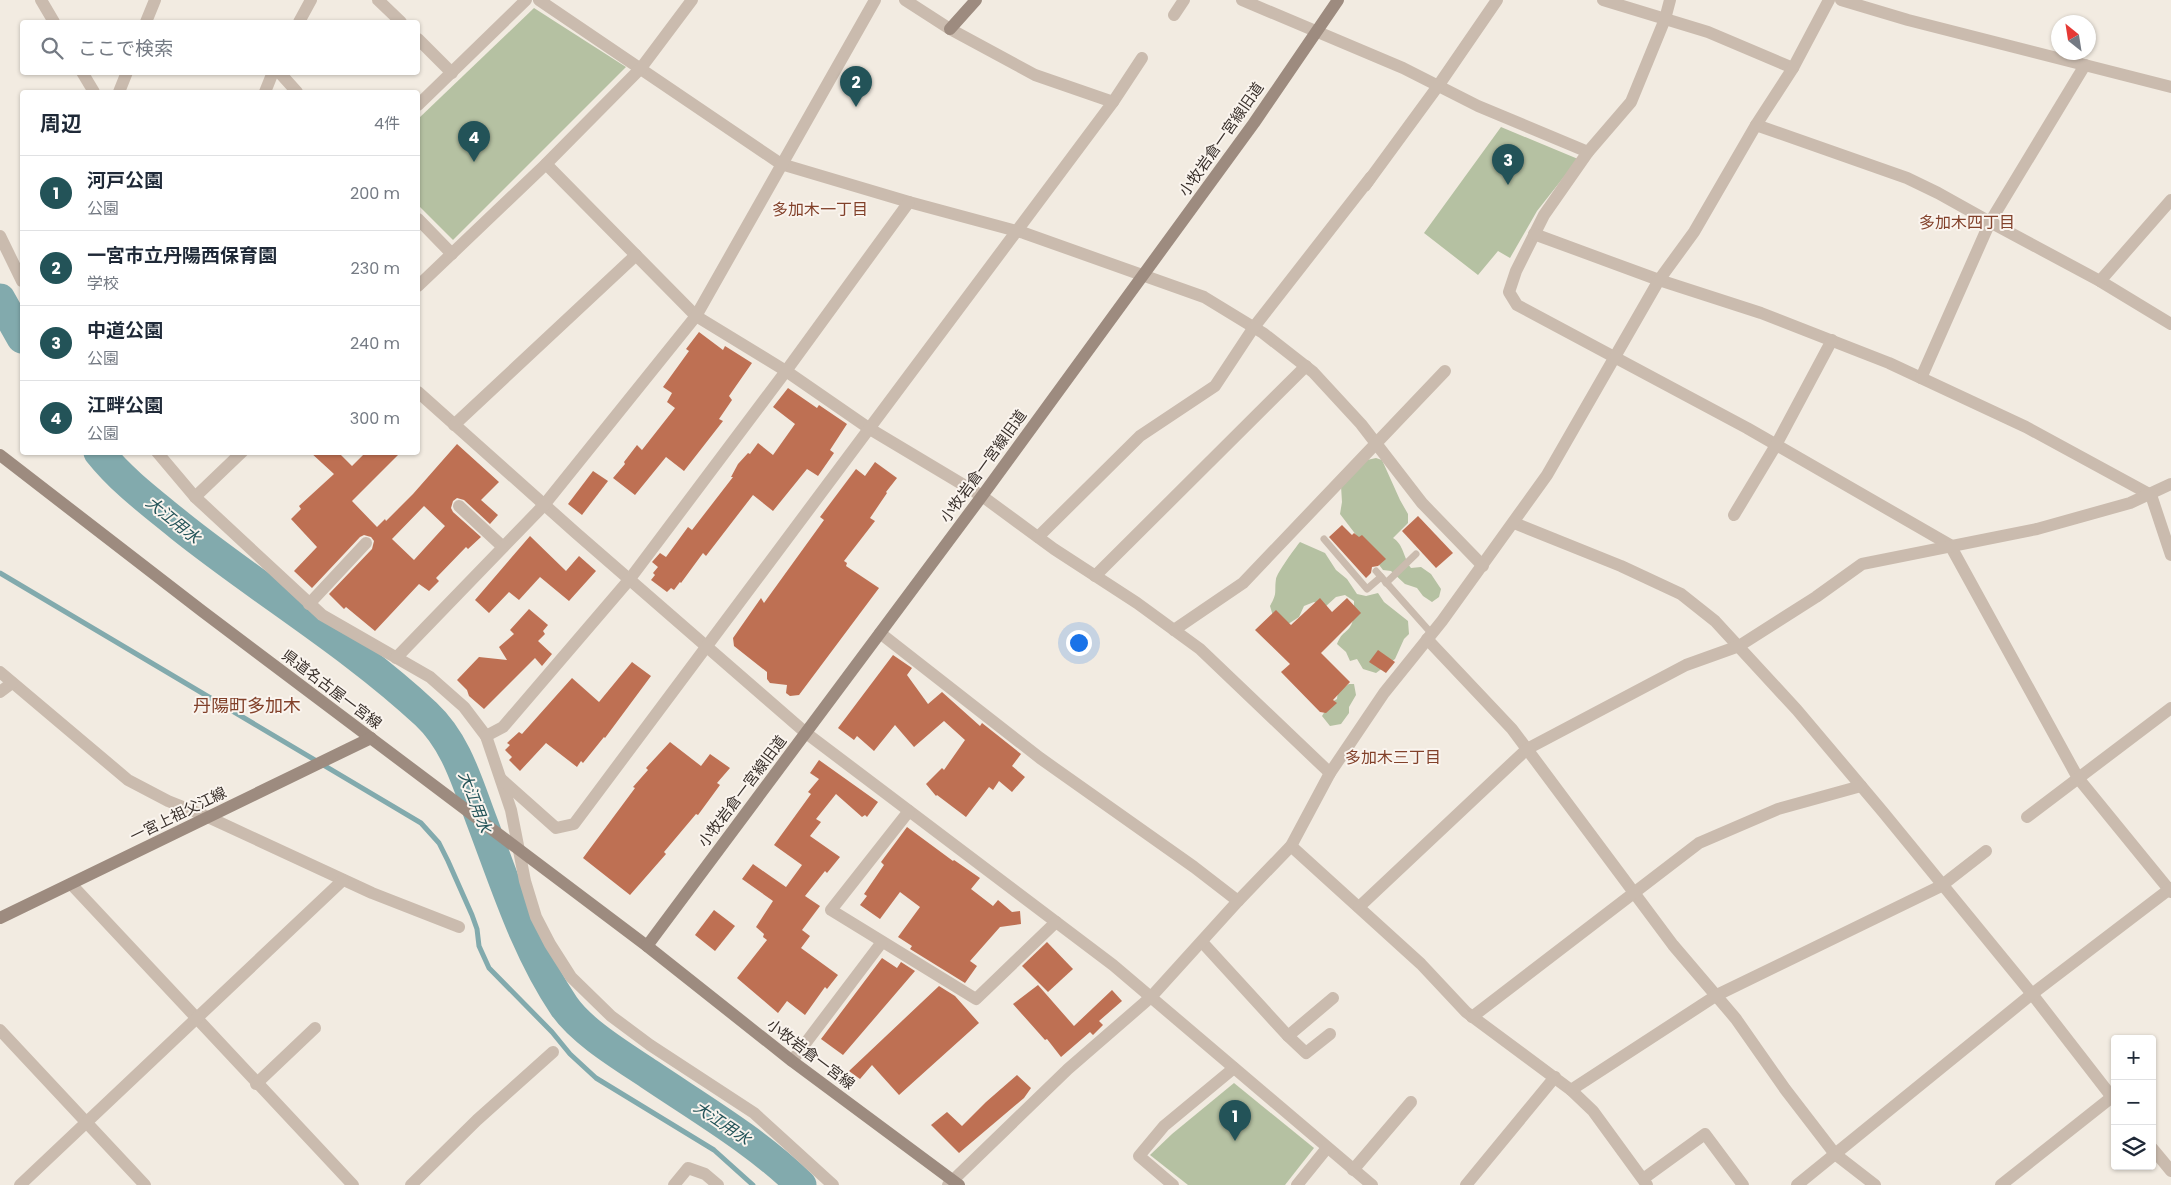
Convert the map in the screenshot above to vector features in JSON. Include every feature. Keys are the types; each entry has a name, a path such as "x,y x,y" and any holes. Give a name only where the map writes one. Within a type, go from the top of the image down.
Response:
{"main road":[{"path":"950,29 976,0"},
{"name":"小牧岩倉一宮線旧道","path":"647,946 982,496 1254,123 1338,0"},
{"name":"県道名古屋一宮線","path":"0,454 647,946"},
{"name":"一宮上祖父江線","path":"0,918 371,738"},
{"name":"小牧岩倉一宮線","path":"647,946 792,1061 953,1184"}],"street":[{"path":"41,0 53,20"},
{"path":"147,20 155,0"},
{"path":"300,20 311,0"},
{"path":"378,0 399,20"},
{"path":"420,103 526,0"},
{"path":"539,0 781,164 1016,231 1144,274 1204,297 1254,327 1314,372 1376,443 1422,503 1482,566"},
{"path":"420,284 546,164 641,68 692,0"},
{"path":"396,658 544,505 696,316 875,0"},
{"path":"905,0 950,29 1035,75 1113,102"},
{"path":"1174,15 1184,0"},
{"path":"1242,0 1403,68 1478,106 1588,152"},
{"path":"1038,537 1140,436 1215,386 1254,327 1365,186 1438,86 1497,0"},
{"path":"1603,0 1708,32 1793,68"},
{"path":"1670,0 1666,19 1631,102 1588,152 1544,215 1509,292 1517,305 1776,445 1950,545 2078,778 2170,890 2032,994 1797,1185"},
{"path":"953,1184 1068,1069 1151,997 1291,846 1330,773 1384,693 1430,636 1548,475 1659,280 1694,232 1756,125 1793,68 1829,0"},
{"path":"1841,0 1908,20 2171,87"},
{"path":"420,41 452,73"},
{"path":"501,779 556,828 574,824 1113,102 1142,58"},
{"path":"1921,378 1990,222 2085,65"},
{"path":"84,75 93,90"},
{"path":"120,90 126,75"},
{"path":"266,90 272,75"},
{"path":"282,75 295,90"},
{"path":"1756,125 1907,178 1938,192 2100,281 2171,324"},
{"path":"546,164 696,316 786,371 870,429 982,496 1038,537 1174,630 1200,649 1330,773"},
{"path":"2100,281 2171,200"},
{"path":"486,736 503,727 629,580 786,371 909,202"},
{"path":"420,221 452,254"},
{"path":"1534,234 1659,280 1762,313 1832,340 1921,378 2026,427 2151,495 2171,555"},
{"path":"0,236 20,277"},
{"path":"454,424 636,255"},
{"path":"1734,515 1776,445 1832,340"},
{"path":"1095,576 1306,366"},
{"path":"1174,630 1243,584 1445,371"},
{"path":"420,394 629,580 806,733 1113,965 1372,1185"},
{"path":"159,455 195,498 322,616 430,677 464,707 486,736 501,779 511,810 515,847 536,917 550,944 572,977 619,1022 650,1045 754,1113 833,1185"},
{"path":"195,498 239,455"},
{"path":"1359,907 1527,749 1686,665 1738,646 1816,598 1862,564 2036,529 2130,503 2151,495 2171,484"},
{"path":"459,506 503,547"},
{"path":"1514,523 1621,566 1681,594 1715,620 1797,710 1861,786 1941,886 2032,994 2111,1096"},
{"path":"309,604 366,543"},
{"path":"880,634 1040,758 1194,867 1238,901"},
{"path":"1430,636 1512,729 1673,945 1717,995 1836,1154 1875,1185"},
{"path":"0,672 128,780 168,801 208,817 343,880 459,927"},
{"path":"0,692 12,683"},
{"path":"2027,816 2171,708"},
{"path":"1472,1017 1699,843 1778,809 1861,786"},
{"path":"909,811 831,910 976,999 1056,922"},
{"path":"1291,846 1421,964 1472,1017 1555,1076 1571,1090 1593,1111 1645,1182 1705,1134 1743,1185"},
{"path":"1571,1090 1717,995 1941,886 1986,851"},
{"path":"20,1185 343,880"},
{"path":"71,884 256,1084 353,1185"},
{"path":"792,1061 882,942"},
{"path":"1202,942 1288,1036 1306,1053 1330,1034"},
{"path":"1288,1036 1333,998"},
{"path":"256,1084 315,1028"},
{"path":"0,1030 145,1185"},
{"path":"411,1185 477,1120 552,1052"},
{"path":"1174,1185 1138,1156 1164,1126 1234,1068"},
{"path":"1466,1185 1555,1076"},
{"path":"2001,1185 2111,1101"},
{"path":"1353,1170 1410,1102"},
{"path":"1297,1185 1327,1148"},
{"path":"2156,1153 2171,1171"},
{"path":"674,1185 688,1168 706,1174 718,1185"}],"lane":[{"path":"1324,539 1367,589 1378,574 1430,636"},
{"path":"1386,583 1416,554"}],"green space":[{"path":"534,8 626,67 453,240 420,207 420,117"},
{"path":"1501,127 1578,159 1537,211 1510,258 1498,251 1478,275 1424,233"},
{"path":"1376,458 1382,460 1408,514 1408,523 1393,538 1399,544 1411,568 1421,567 1431,574 1441,589 1439,597 1432,602 1423,596 1417,588 1405,584 1391,571 1383,570 1340,514 1342,502 1341,486 1367,460"},
{"path":"1300,542 1325,553 1336,570 1347,579 1357,594 1366,596 1378,593 1384,602 1408,621 1409,634 1404,639 1395,659 1376,673 1363,669 1357,659 1350,661 1346,652 1337,644 1352,624 1353,618 1354,601 1345,595 1336,597 1325,607 1314,602 1304,606 1299,617 1285,626 1273,616 1270,606 1275,595 1277,576 1286,560"},
{"path":"1349,684 1354,684 1356,695 1349,707 1349,713 1341,724 1330,726 1322,716 1330,703 1337,699 1338,691"},
{"path":"1234,1083 1314,1148 1285,1185 1188,1185 1150,1155 1172,1134"}],"building":[{"path":"699,332 723,350 725,346 752,363 729,396 732,400 719,419 723,421 684,471 666,457 635,495 613,478 637,445 642,450 675,408 667,402 672,393 663,387 689,351 686,349"},
{"path":"788,388 817,408 819,405 847,424 830,450 834,453 818,476 807,469 773,511 753,495 706,556 703,553 681,583 674,590 671,588 667,592 651,580 655,575 653,573 658,567 652,562 660,553 666,557 688,527 692,530 733,477 731,477 738,464 748,453 750,454 758,443 773,455 795,424 773,407"},
{"path":"457,444 499,482 481,500 498,515 490,524 464,500 457,498 453,501 451,508 453,512 481,537 468,549 466,547 436,578 439,581 429,591 419,584 375,631 346,607 344,609 329,594 372,549 374,541 371,537 364,535 360,537 312,588 294,571 317,547 291,519 301,509 299,506 334,474 313,455 341,455 352,466 363,455 398,455 352,501 377,527 385,519 386,521 413,494","holes":["424,506 445,526 414,560 392,539"]},
{"path":"875,462 897,478 870,518 875,521 844,561 847,563 846,566 879,588 799,695 790,696 786,693 787,685 770,683 767,679 767,672 734,646 733,638 761,598 764,603 824,520 820,517 856,469 865,476"},
{"path":"593,471 608,481 582,515 568,504"},
{"path":"1418,516 1453,553 1436,568 1402,531"},
{"path":"1342,525 1352,535 1354,533 1359,537 1362,535 1386,559 1378,566 1372,567 1371,573 1366,578 1329,537"},
{"path":"530,536 566,571 579,556 596,571 569,601 540,577 519,600 509,592 489,613 475,600"},
{"path":"1320,598 1332,612 1347,598 1361,613 1321,653 1350,682 1333,700 1337,703 1326,713 1320,712 1281,672 1290,664 1255,630 1276,610 1291,625"},
{"path":"529,609 548,625 543,631 545,634 538,641 552,654 542,666 535,658 484,709 469,696 467,690 457,680 479,657 507,660 499,647 514,634 510,630"},
{"path":"1378,650 1395,662 1386,673 1369,662"},
{"path":"893,655 912,668 907,675 928,704 942,692 980,726 982,723 1021,754 1012,766 1025,777 1012,792 999,781 993,790 989,787 966,817 936,796 926,784 942,768 944,770 965,740 944,721 914,747 895,725 874,751 857,736 854,740 838,728"},
{"path":"632,662 651,676 605,738 583,763 581,761 577,767 546,743 520,771 509,760 512,757 505,750 510,745 507,743 519,732 522,734 572,678 599,702"},
{"path":"670,742 701,766 710,754 730,768 717,783 720,785 698,815 696,814 664,852 666,854 630,895 583,858 635,788 633,787 648,770 646,768"},
{"path":"819,760 878,802 867,817 865,815 862,817 836,794 816,819 821,822 810,836 840,857 827,873 825,871 805,896 820,906 802,930 810,936 801,948 838,975 827,989 825,987 805,1015 787,1001 778,1013 737,978 767,940 763,937 764,934 756,927 773,901 742,879 753,864 786,887 802,865 774,845 811,794 808,792 819,779 810,773"},
{"path":"907,827 953,861 980,878 971,889 993,906 998,900 1012,912 1020,911 1021,924 1000,927 970,961 977,966 965,983 910,949 912,946 898,937 920,907 900,892 880,919 860,905 867,896 864,894 884,865 881,862"},
{"path":"714,910 735,926 715,951 695,935"},
{"path":"1047,942 1073,969 1048,992 1022,966"},
{"path":"882,958 897,968 901,962 915,971 843,1055 821,1039"},
{"path":"1038,985 1074,1026 1112,990 1122,1001 1099,1021 1103,1025 1093,1035 1090,1032 1061,1057 1047,1039 1045,1040 1013,1004"},
{"path":"939,986 955,996 979,1023 899,1095 872,1065 860,1079 849,1071"},
{"path":"1017,1075 1031,1088 1024,1098 959,1153 931,1125 947,1112 962,1126"}],"waterway":[{"name":"大江用水","path":"0,299 20,334"},
{"name":"大江用水","path":"101,455 127,482 210,550 367,664 426,714 445,737 460,763 527,939 564,1006 581,1025 603,1043 747,1140 801,1185"},
{"path":"0,573 421,823 439,843 448,861 472,915 477,929 479,946 489,968 552,1032 570,1054 596,1078 714,1150 753,1185"}],"place":[{"name":"一宮市立丹陽西保育園","path":"856,107"},
{"name":"江畔公園","path":"474,162"},
{"name":"中道公園","path":"1508,185"},
{"name":"河戸公園","path":"1235,1141"}],"district":[{"name":"多加木一丁目","path":"820,209"},
{"name":"多加木四丁目","path":"1967,222"},
{"name":"丹陽町多加木","path":"247,705"},
{"name":"多加木三丁目","path":"1393,757"}]}
